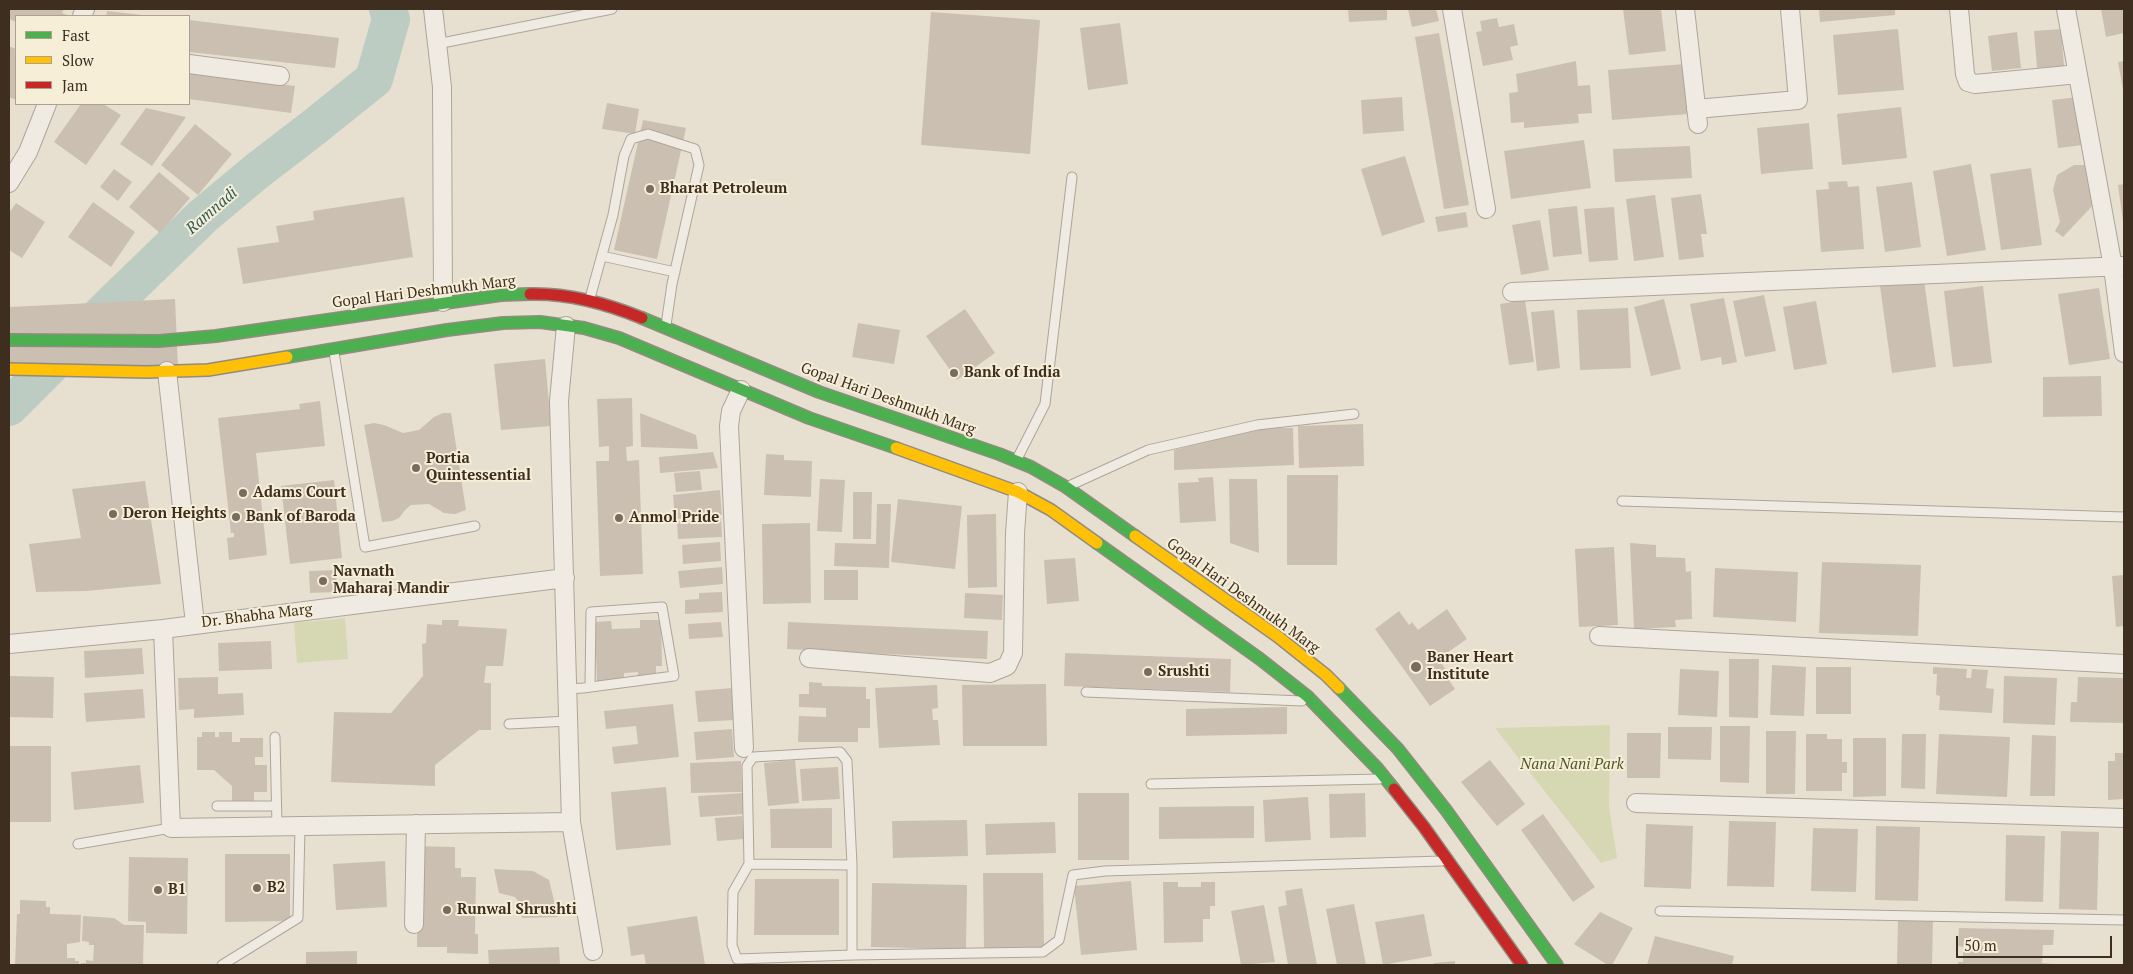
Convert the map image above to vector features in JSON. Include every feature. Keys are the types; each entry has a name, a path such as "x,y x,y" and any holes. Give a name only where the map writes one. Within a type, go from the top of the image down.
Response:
{"main road":[{"name":"Gopal Hari Deshmukh Marg","path":"13,340 159,341 216,336 443,302 501,295 542,294 590,301 628,312 666,328 741,390 809,418 989,480 1018,492 1066,487 1277,636 1326,675 1398,749 1479,854 1557,965"},
{"name":"Gopal Hari Deshmukh Marg","path":"9,369 147,372 208,370 503,323 540,322 584,328 698,356 819,392 1016,461 1043,489 1312,701 1386,779 1450,861 1522,965"}],"street":[{"path":"433,9 442,87 443,302"},
{"path":"1453,9 1486,209"},
{"path":"1685,9 1697,116 1798,100 1790,9"},
{"path":"1959,9 1965,74 1968,82 1975,84 2078,74"},
{"path":"2066,9 2118,266 2124,353"},
{"path":"190,64 280,76"},
{"path":"9,183 28,152 47,105"},
{"path":"1512,292 2118,266"},
{"path":"566,326 559,401 571,822 593,951"},
{"path":"167,371 195,624"},
{"path":"741,390 731,411 729,426 744,748"},
{"path":"809,658 990,673 1008,666 1013,654 1015,533 1018,492"},
{"name":"Dr. Bhabha Marg","path":"9,644 162,628 565,578"},
{"path":"162,628 171,828 571,822"},
{"path":"1599,636 2124,664"},
{"path":"1636,803 2124,818"},
{"path":"414,924 416,824"}],"lane":[{"path":"437,44 612,9"},
{"path":"590,301 613,215 624,156 631,139 648,134 695,149 699,165 675,272 666,328"},
{"path":"1016,461 1045,404 1072,177"},
{"path":"602,256 675,272"},
{"path":"333,349 365,547 474,526"},
{"path":"1066,487 1148,450 1257,425 1354,414"},
{"path":"1622,502 2124,517"},
{"path":"568,690 674,676 662,607 591,612 590,687"},
{"path":"1086,692 1312,701"},
{"path":"509,724 569,721"},
{"path":"275,737 277,826"},
{"path":"852,955 852,865 847,762 840,752 753,757 747,766 749,864 733,892 732,945 737,960 852,955 1043,952 1059,940 1074,875 1105,871 1450,861"},
{"path":"1151,784 1386,779"},
{"path":"217,806 276,806"},
{"path":"222,965 298,918 300,826"},
{"path":"78,844 171,828"},
{"path":"749,864 852,865"},
{"path":"1660,911 2124,920"}],"green space":[{"path":"345,618 348,659 297,663 294,623"},
{"name":"Nana Nani Park","path":"1610,725 1609,807 1617,858 1601,863 1495,728"}],"building":[{"path":"9,9 64,9 62,13 67,15 15,15 15,22 9,19"},
{"path":"1348,9 1387,9 1387,20 1349,22"},
{"path":"1408,9 1436,9 1439,21 1412,27"},
{"path":"1623,9 1661,9 1666,51 1629,55"},
{"path":"1819,9 1895,9 1895,15 1820,22"},
{"path":"2101,9 2124,9 2124,33 2106,37"},
{"path":"107,11 142,15 106,15"},
{"path":"931,12 1040,20 1030,154 921,145"},
{"path":"1497,18 1499,27 1514,24 1518,45 1510,47 1513,60 1483,66 1476,32 1482,31 1480,21"},
{"path":"190,20 339,38 335,68 190,52"},
{"path":"1120,23 1128,84 1088,90 1080,28"},
{"path":"1898,29 1904,90 1838,95 1833,35"},
{"path":"2061,29 2064,66 2037,68 2034,31"},
{"path":"2017,32 2021,68 1992,71 1988,36"},
{"path":"1439,33 1469,205 1444,209 1415,37"},
{"path":"9,46 15,49 15,100 9,97"},
{"path":"1576,61 1578,86 1590,85 1592,113 1578,114 1579,123 1524,128 1524,122 1511,123 1509,93 1518,92 1516,74"},
{"path":"2124,61 2124,90 2123,90 2118,62"},
{"path":"1685,64 1689,114 1612,120 1608,70"},
{"path":"190,71 295,86 291,113 190,99"},
{"path":"1402,97 1404,131 1363,134 1361,100"},
{"path":"2078,97 2083,145 2058,148 2052,100"},
{"path":"607,103 639,109 635,134 602,129"},
{"path":"80,105 105,105 121,115 86,165 54,142"},
{"path":"1901,107 1907,158 1842,165 1837,114"},
{"path":"146,108 186,117 152,166 120,144"},
{"name":"Bharat Petroleum","path":"643,120 686,128 657,259 614,250"},
{"path":"1809,123 1813,169 1761,174 1757,128"},
{"path":"195,124 232,154 198,195 161,165"},
{"path":"1584,140 1591,188 1511,199 1504,151"},
{"path":"1690,146 1692,178 1615,182 1613,149"},
{"path":"1405,156 1425,222 1382,236 1361,169"},
{"path":"1971,164 1986,250 1947,256 1933,171"},
{"path":"2074,165 2090,165 2096,202 2063,237 2055,231 2060,222 2053,190 2057,175"},
{"path":"2031,168 2042,245 2001,250 1990,174"},
{"path":"114,169 132,182 118,201 100,187"},
{"path":"159,172 190,198 160,233 129,207"},
{"path":"1847,181 1848,187 1859,186 1864,249 1821,252 1816,190 1829,189 1828,182"},
{"path":"1912,182 1921,247 1885,252 1876,187"},
{"path":"2124,184 2124,222 2123,222 2118,185"},
{"path":"1701,194 1707,234 1701,234 1704,257 1679,260 1671,198"},
{"path":"1655,195 1664,257 1634,261 1626,199"},
{"path":"404,197 413,257 243,284 237,248 279,242 276,226 314,220 313,211"},
{"path":"93,202 135,232 111,267 68,237"},
{"path":"16,203 45,222 22,258 9,250 9,213"},
{"path":"1577,206 1582,254 1553,257 1548,209"},
{"path":"1614,207 1618,260 1589,262 1584,209"},
{"path":"1466,212 1468,227 1438,232 1435,217"},
{"path":"1540,220 1549,270 1521,275 1512,225"},
{"path":"1924,280 1936,367 1892,373 1880,286"},
{"path":"1983,286 1992,363 1953,367 1944,291"},
{"path":"2099,288 2110,359 2069,365 2058,294"},
{"path":"1764,295 1776,351 1745,357 1733,301"},
{"path":"1724,298 1737,362 1722,365 1721,357 1701,361 1690,304"},
{"path":"175,299 178,367 9,375 9,307"},
{"path":"1664,299 1681,369 1651,376 1634,307"},
{"path":"1525,300 1534,362 1509,365 1500,304"},
{"path":"1816,301 1827,364 1794,370 1783,307"},
{"path":"1628,308 1631,368 1580,370 1577,310"},
{"path":"965,309 995,353 957,380 926,336"},
{"path":"1554,310 1560,368 1537,371 1531,312"},
{"path":"858,323 900,330 894,364 852,357"},
{"path":"545,359 551,426 501,430 494,364"},
{"path":"2101,376 2102,416 2043,417 2043,377"},
{"name":"Anmol Pride","path":"632,398 633,446 626,447 627,461 639,460 643,574 600,576 596,461 609,461 609,446 599,447 597,399"},
{"name":"Adams Court","path":"320,401 325,446 256,453 267,555 229,560 227,538 234,537 234,533 231,533 218,418 300,409 299,404"},
{"name":"Portia Quintessential","path":"443,413 451,413 466,510 455,514 444,513 429,504 411,505 399,518 382,522 364,425 374,423 384,425 403,433 419,430 434,417"},
{"path":"640,413 696,435 698,449 641,447"},
{"path":"1363,424 1364,466 1299,468 1298,426"},
{"path":"1258,428 1293,428 1294,465 1174,470 1174,450"},
{"path":"713,452 718,468 660,473 659,457"},
{"path":"766,454 784,455 784,460 812,461 811,497 764,495"},
{"path":"700,471 702,490 676,492 674,473"},
{"path":"1287,475 1338,475 1337,565 1287,565"},
{"path":"1213,477 1216,521 1180,523 1178,483 1199,482 1198,478"},
{"path":"820,479 845,480 842,532 817,531"},
{"path":"1229,479 1257,479 1259,553 1230,543"},
{"path":"334,480 342,558 290,564 281,486"},
{"name":"Deron Heights","path":"145,481 161,584 86,591 36,592 29,544 81,538 72,489"},
{"path":"720,490 722,515 675,519 673,495"},
{"path":"853,492 872,492 871,539 853,539"},
{"path":"898,499 962,506 955,569 891,562"},
{"path":"877,504 891,504 889,568 834,566 835,543 876,544"},
{"path":"996,514 997,587 968,588 967,515"},
{"path":"721,518 722,537 678,539 677,521"},
{"path":"810,523 811,603 763,604 762,524"},
{"path":"720,542 721,561 683,564 682,545"},
{"path":"1630,543 1656,545 1656,557 1685,558 1686,572 1691,571 1692,619 1675,620 1676,627 1634,629"},
{"path":"1614,547 1618,625 1579,627 1575,549"},
{"path":"1075,558 1079,601 1047,604 1044,560"},
{"path":"1822,562 1921,565 1918,636 1819,633"},
{"path":"722,567 723,584 680,588 678,571"},
{"path":"1715,568 1798,572 1796,622 1713,617"},
{"name":"Navnath Maharaj Mandir","path":"336,570 337,592 310,593 309,571"},
{"path":"824,570 858,570 858,600 824,600"},
{"path":"2124,575 2124,626 2116,627 2112,576"},
{"path":"722,592 723,612 685,614 685,600 699,599 699,593"},
{"path":"965,593 1003,595 1002,620 964,618"},
{"path":"1447,609 1467,639 1438,659 1447,671 1444,673 1455,689 1430,706 1375,629 1399,611 1409,625 1412,622 1418,630"},
{"path":"442,620 459,620 458,626 507,629 503,666 486,666 484,683 491,683 491,730 479,730 435,765 435,786 331,782 334,712 391,713 423,676 422,644 426,643 427,624 442,625"},
{"path":"640,620 661,620 662,666 656,666 656,676 638,677 638,672 624,673 624,683 597,684 595,622 611,621 612,629 640,628"},
{"path":"721,622 723,637 689,639 688,624"},
{"path":"788,622 988,631 987,659 787,649"},
{"path":"271,641 272,669 219,671 218,643"},
{"path":"142,648 144,674 85,678 84,651"},
{"name":"Srushti","path":"1065,653 1231,659 1230,692 1064,686"},
{"path":"1729,659 1759,659 1758,718 1729,717"},
{"path":"1772,665 1806,667 1804,716 1770,715"},
{"path":"1816,667 1851,667 1851,714 1816,714"},
{"path":"1933,667 1967,669 1966,678 1971,678 1972,669 1988,670 1986,688 1994,689 1992,713 1939,710 1940,696 1936,695 1937,674 1933,674"},
{"path":"1680,669 1719,671 1717,717 1678,715"},
{"path":"9,676 54,677 53,718 9,717"},
{"path":"2004,676 2057,678 2055,725 2003,723"},
{"path":"218,677 218,694 243,693 244,715 194,718 194,709 179,710 178,678"},
{"path":"2078,677 2124,678 2124,723 2070,722 2071,702 2077,702"},
{"path":"809,682 822,683 822,686 866,687 866,699 870,699 870,728 858,728 858,742 798,742 799,716 826,717 826,708 799,707 799,694 809,694"},
{"path":"1046,684 1047,746 963,746 962,685"},
{"path":"937,685 938,708 932,709 933,720 938,720 940,745 879,748 875,688"},
{"path":"732,688 735,720 698,722 695,691"},
{"path":"143,689 145,718 86,722 84,693"},
{"path":"673,704 679,757 614,764 612,747 638,744 636,726 606,729 604,711"},
{"path":"1287,707 1287,734 1186,736 1186,709"},
{"path":"1720,726 1750,726 1749,783 1720,782"},
{"path":"1668,727 1712,727 1711,760 1668,759"},
{"path":"732,729 734,757 696,760 694,732"},
{"path":"1766,731 1796,731 1795,794 1766,794"},
{"path":"202,732 215,732 215,737 219,737 219,732 232,732 232,742 240,742 240,738 263,738 263,757 255,757 255,765 267,765 267,792 254,792 254,802 232,802 232,786 214,770 197,770 197,737 202,737"},
{"path":"1627,733 1661,733 1660,778 1627,778"},
{"path":"1806,734 1827,734 1827,739 1842,739 1842,762 1847,762 1847,773 1842,773 1842,791 1806,791"},
{"path":"1902,734 1926,734 1925,789 1901,788"},
{"path":"1939,734 2010,737 2007,797 1936,794"},
{"path":"2032,735 2056,736 2055,796 2030,796"},
{"path":"1853,738 1886,738 1886,796 1853,797"},
{"path":"9,746 51,746 51,822 9,822"},
{"path":"2115,753 2124,753 2124,799 2108,800 2108,761 2115,761"},
{"path":"795,760 799,803 768,806 764,763"},
{"path":"1490,760 1525,804 1497,826 1461,782"},
{"path":"741,761 742,792 691,793 690,763"},
{"path":"140,765 144,803 74,810 71,772"},
{"path":"838,767 840,799 802,801 800,769"},
{"path":"666,787 671,845 616,850 611,792"},
{"path":"744,793 745,814 700,817 698,796"},
{"path":"1078,793 1129,793 1129,860 1078,860"},
{"path":"1365,793 1366,837 1330,838 1329,794"},
{"path":"1308,797 1311,840 1265,842 1263,800"},
{"path":"1254,806 1254,838 1159,839 1159,807"},
{"path":"832,808 832,848 771,848 770,809"},
{"path":"1543,814 1595,887 1573,902 1521,830"},
{"path":"742,816 744,839 717,841 715,818"},
{"path":"967,820 968,856 893,858 892,821"},
{"path":"1729,821 1776,822 1774,887 1727,886"},
{"path":"1055,822 1056,853 986,855 985,824"},
{"path":"1646,824 1693,826 1691,889 1644,887"},
{"path":"1876,826 1920,827 1918,901 1875,900"},
{"path":"1813,828 1858,829 1856,892 1811,891"},
{"path":"2061,831 2099,832 2097,910 2059,909"},
{"path":"2006,835 2045,836 2043,902 2005,901"},
{"name":"Runwal Shrushti","path":"408,846 455,847 455,868 461,868 461,877 476,877 475,934 478,934 478,954 447,953 447,947 417,947 418,886"},
{"name":"B2","path":"225,854 290,854 290,921 225,922"},
{"name":"B1","path":"129,857 188,858 187,934 146,933 146,922 128,921"},
{"path":"385,861 387,907 336,910 333,864"},
{"path":"494,869 533,871 549,880 558,917 522,918 521,905 515,897 499,893"},
{"path":"983,873 1043,873 1044,947 984,948"},
{"path":"755,879 839,879 839,935 754,935"},
{"path":"1131,881 1137,950 1081,955 1074,886"},
{"path":"1163,882 1178,882 1178,887 1201,887 1201,882 1215,882 1215,906 1210,906 1210,919 1203,919 1203,942 1164,943"},
{"path":"872,883 967,885 966,949 871,947"},
{"path":"1302,888 1317,965 1288,965 1278,907 1287,905 1285,891"},
{"path":"20,900 46,901 46,907 50,907 50,914 81,915 80,942 67,944 67,958 75,958 75,961 79,961 79,965 15,965 17,914 20,914"},
{"path":"1354,904 1366,965 1337,965 1326,909"},
{"path":"1264,905 1275,962 1241,965 1231,911"},
{"path":"1600,912 1633,928 1612,965 1608,965 1574,944"},
{"path":"1424,914 1432,956 1383,965 1375,922"},
{"path":"83,916 114,918 124,925 144,925 143,965 81,965 81,963 86,963 86,960 93,961 94,945 89,945 89,942 82,941"},
{"path":"697,916 705,965 646,965 644,954 631,956 627,927"},
{"path":"1898,918 1933,919 1932,965 1897,965"},
{"path":"1959,928 2054,930 2053,945 2043,945 2042,963 2053,965 1958,965 1958,962 1963,962 1963,947 1958,946"},
{"path":"1655,936 1734,956 1732,965 1647,965"},
{"path":"559,947 560,965 489,965 488,950"},
{"path":"357,951 357,965 306,965 306,952"},
{"path":"1455,961 1455,965 1434,965 1434,963"}],"waterway":[{"name":"Ramnadi","path":"9,407 203,216 374,79 391,19 388,9"}],"traffic: fast":[{"path":"9,340 159,341 216,336 501,295 530,294"},
{"path":"642,318 819,392 999,454 1031,467 1066,487 1135,536"},
{"path":"287,357 447,330 503,323 540,322 584,328 619,338 809,418 896,448"},
{"path":"1097,543 1260,659 1307,696 1377,768 1394,789"},
{"path":"1339,688 1398,749 1446,810 1557,965"}],"traffic: slow":[{"path":"9,369 147,372 208,370 287,357"},
{"path":"896,448 1018,492 1051,510 1097,543"},
{"path":"1135,536 1277,636 1326,675 1339,688"}],"traffic: jam":[{"path":"530,294 573,297 615,308 642,318"},
{"path":"1394,789 1424,827 1522,965"}],"place":[{"name":"Bharat Petroleum","path":"650,189"},
{"name":"Bank of India","path":"954,373"},
{"name":"Portia Quintessential","path":"416,468"},
{"name":"Adams Court","path":"243,493"},
{"name":"Deron Heights","path":"113,514"},
{"name":"Bank of Baroda","path":"236,517"},
{"name":"Anmol Pride","path":"619,518"},
{"name":"Navnath Maharaj Mandir","path":"323,581"},
{"name":"Baner Heart Institute","path":"1416,667"},
{"name":"Srushti","path":"1148,672"},
{"name":"B2","path":"257,888"},
{"name":"B1","path":"158,890"},
{"name":"Runwal Shrushti","path":"447,910"}]}
